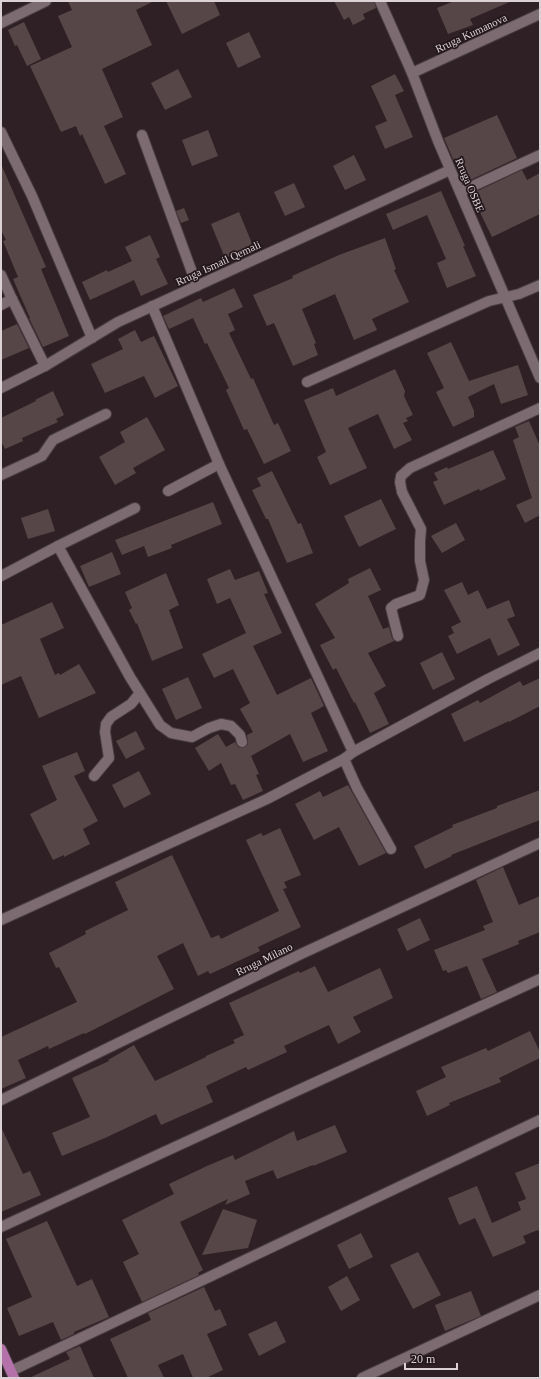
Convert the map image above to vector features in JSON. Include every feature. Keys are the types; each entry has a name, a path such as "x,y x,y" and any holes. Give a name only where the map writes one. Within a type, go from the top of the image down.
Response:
{"main road":[{"path":"1,1349 12,1374"}],"street":[{"path":"1,23 46,1"},
{"name":"Rruga OSBE","path":"380,1 412,73 450,170 540,378"},
{"name":"Rruga Kumanova","path":"412,73 540,14"},
{"path":"1,132 32,196 92,338"},
{"path":"142,135 197,286"},
{"path":"460,192 540,155"},
{"name":"Rruga Ismail Qemali","path":"1,388 45,366 118,322 450,170"},
{"path":"1,275 45,366"},
{"path":"307,382 489,301 519,294 540,285"},
{"path":"1,305 12,299"},
{"path":"152,306 219,464 353,752"},
{"path":"398,636 391,608 396,604 420,595 424,580 420,561 421,529 402,492 400,482 401,476 410,468 540,408"},
{"path":"1,475 42,456 53,440 106,414"},
{"path":"168,491 219,464"},
{"path":"1,576 135,508"},
{"path":"58,546 130,677 160,725 171,733 192,736 221,724 231,726 240,735 242,742"},
{"path":"1,920 268,799 344,759 353,752 488,679 540,653"},
{"path":"94,776 108,758 105,732 106,724 111,718 131,704 140,693"},
{"path":"344,759 357,788 391,849"},
{"name":"Rruga Milano","path":"1,1100 301,954 540,843"},
{"path":"1,1227 540,979"},
{"path":"12,1374 540,1120"},
{"path":"362,1378 540,1295"}],"building":[{"path":"68,1 154,1 136,10 152,45 102,69 123,117 104,126 126,174 105,184 82,134 80,136 76,126 61,132 30,66 72,47 58,16 72,10"},
{"path":"166,1 214,1 220,15 182,34"},
{"path":"334,1 374,1 376,8 363,14 365,19 353,25 349,17 344,20"},
{"path":"454,1 512,1 470,19 473,25 448,34 437,8"},
{"path":"24,22 41,59 27,66 17,45 15,46 8,30"},
{"path":"249,32 261,57 238,68 226,43"},
{"path":"178,69 192,97 165,110 151,83"},
{"path":"395,74 404,91 395,95 413,137 385,149 375,126 387,121 371,86"},
{"path":"497,115 517,158 466,182 463,182 444,138"},
{"path":"208,130 218,156 192,166 182,140"},
{"path":"354,155 366,180 345,190 333,166"},
{"path":"1,164 46,267 41,269 69,336 43,347 13,279 18,277 3,241 6,240 1,230"},
{"path":"522,170 527,180 540,173 540,214 492,237 471,194"},
{"path":"294,183 305,207 285,216 274,192"},
{"path":"441,191 465,246 463,246 476,276 447,288 437,263 446,259 427,215 393,230 386,214"},
{"path":"184,208 189,220 181,223 176,211"},
{"path":"239,212 253,246 225,258 211,224"},
{"path":"150,235 160,257 156,259 168,284 141,296 134,280 90,300 82,282 107,270 108,272 132,261 125,247"},
{"path":"385,238 396,269 394,270 409,302 372,319 377,330 354,340 335,294 302,309 316,343 314,344 318,355 293,366 274,323 267,326 253,295 293,278 292,276 339,255"},
{"path":"234,288 243,307 228,314 235,330 229,333 251,379 253,378 274,425 278,423 291,451 264,464 247,429 244,430 226,390 229,388 207,343 205,344 193,318 169,329 163,316 201,298 203,302"},
{"path":"17,324 29,348 1,360 1,331"},
{"path":"135,330 141,342 154,336 178,386 155,398 144,376 105,393 91,364 123,349 118,339"},
{"path":"451,342 469,381 518,365 528,395 501,404 494,384 468,397 474,411 474,417 453,427 436,392 444,388 427,353"},
{"path":"395,369 405,391 404,396 413,415 406,418 408,421 403,423 412,440 394,449 378,414 348,428 367,468 330,485 317,457 326,452 304,400 333,388 336,396"},
{"path":"53,391 64,415 56,419 58,422 22,438 23,441 5,449 1,441 1,418"},
{"path":"147,417 165,450 133,468 136,473 115,485 99,457 125,442 120,432"},
{"path":"529,421 540,446 540,515 525,523 516,505 532,498 513,440 519,437 515,427"},
{"path":"493,450 506,479 480,491 479,489 444,505 433,482 438,480 434,473 447,467 448,469"},
{"path":"272,471 298,524 301,523 313,553 287,563 268,519 266,519 252,490 261,486 257,478"},
{"path":"381,499 396,529 359,547 344,516"},
{"path":"213,502 222,524 171,545 172,548 148,557 144,546 122,555 115,540"},
{"path":"48,509 55,531 28,539 21,518"},
{"path":"456,523 465,540 442,553 431,536"},
{"path":"112,552 121,574 89,587 80,566"},
{"path":"370,568 381,590 368,596 383,629 389,627 394,641 368,653 386,686 374,693 389,724 370,733 336,668 333,670 320,645 335,638 315,604 349,583 348,579"},
{"path":"230,569 235,580 259,571 268,593 264,594 282,633 253,646 277,695 311,678 324,706 311,713 328,751 303,762 290,734 251,756 259,774 256,775 263,791 243,800 235,784 231,785 221,763 209,771 195,748 218,734 226,747 235,742 238,747 243,748 248,744 247,735 253,732 240,709 250,703 233,669 214,678 202,654 246,633 230,598 217,604 207,579"},
{"path":"166,573 179,605 169,610 183,648 152,661 137,623 136,624 129,610 132,608 125,592"},
{"path":"462,582 468,595 478,590 487,609 509,600 515,616 507,619 520,645 498,656 490,638 457,654 448,636 454,633 451,627 461,622 444,590"},
{"path":"52,602 64,628 40,639 55,675 59,673 60,675 79,664 96,693 39,718 21,676 1,685 1,625"},
{"path":"442,652 455,679 433,690 420,663"},
{"path":"188,677 202,708 176,720 162,689"},
{"path":"540,678 540,706 464,742 451,714 478,700 480,703 520,681 523,686"},
{"path":"136,731 145,749 126,759 116,741"},
{"path":"77,752 85,771 74,776 98,821 83,829 90,844 64,857 64,855 53,860 30,814 57,800 42,766"},
{"path":"139,771 151,794 124,808 112,785"},
{"path":"348,785 386,853 359,866 339,827 314,840 295,804 320,791 323,797"},
{"path":"540,790 540,820 451,855 452,856 425,869 414,846 453,827 452,825"},
{"path":"280,828 301,875 284,882 287,888 283,889 301,927 258,947 260,951 210,974 208,971 198,976 183,943 157,956 174,989 85,1034 84,1033 49,1049 48,1046 18,1060 26,1078 1,1089 1,1037 77,1002 59,967 56,968 49,953 86,934 85,931 128,910 115,882 172,855 211,938 219,935 221,939 279,911 246,840 261,833 263,836"},
{"path":"503,867 519,905 540,896 540,932 518,941 519,944 482,959 497,992 481,999 467,966 448,973 446,970 443,971 434,950 485,930 483,926 493,922 476,880"},
{"path":"420,918 430,940 407,951 397,929"},
{"path":"315,966 328,992 380,968 393,998 353,1017 361,1032 338,1044 329,1025 284,1046 287,1052 248,1070 246,1067 206,1086 213,1102 161,1125 156,1114 62,1156 52,1133 90,1117 72,1078 109,1061 108,1060 134,1045 155,1081 235,1043 233,1040 244,1035 229,1003 299,971 300,973"},
{"path":"530,1031 540,1052 540,1058 499,1078 501,1082 449,1103 450,1105 427,1116 416,1091 446,1077 441,1067 486,1048 488,1051"},
{"path":"335,1125 347,1152 277,1179 273,1170 245,1181 250,1194 225,1205 228,1199 180,1222 203,1270 198,1273 199,1275 142,1302 123,1262 139,1254 122,1220 174,1194 169,1184 207,1166 233,1155 235,1160 294,1131 297,1141"},
{"path":"1,1127 23,1174 30,1171 41,1195 1,1212"},
{"path":"540,1163 540,1233 538,1230 523,1236 526,1243 493,1257 475,1218 459,1225 448,1198 477,1186 492,1223 521,1210 518,1202 526,1199 515,1173"},
{"path":"223,1209 257,1220 248,1248 202,1255"},
{"path":"47,1221 77,1286 92,1279 109,1317 74,1332 74,1334 61,1340 53,1322 19,1336 7,1308 32,1297 6,1239"},
{"path":"361,1233 373,1257 349,1269 337,1245"},
{"path":"418,1252 441,1295 413,1309 390,1265"},
{"path":"347,1276 360,1300 341,1311 328,1287"},
{"path":"204,1287 215,1311 220,1309 227,1325 207,1334 223,1370 206,1378 193,1378 183,1354 158,1365 164,1378 128,1378 110,1339 151,1320 148,1313"},
{"path":"471,1291 481,1316 445,1331 435,1305"},
{"path":"276,1321 286,1342 259,1356 248,1334"},
{"path":"80,1346 94,1378 29,1378 70,1359 66,1352"}]}
